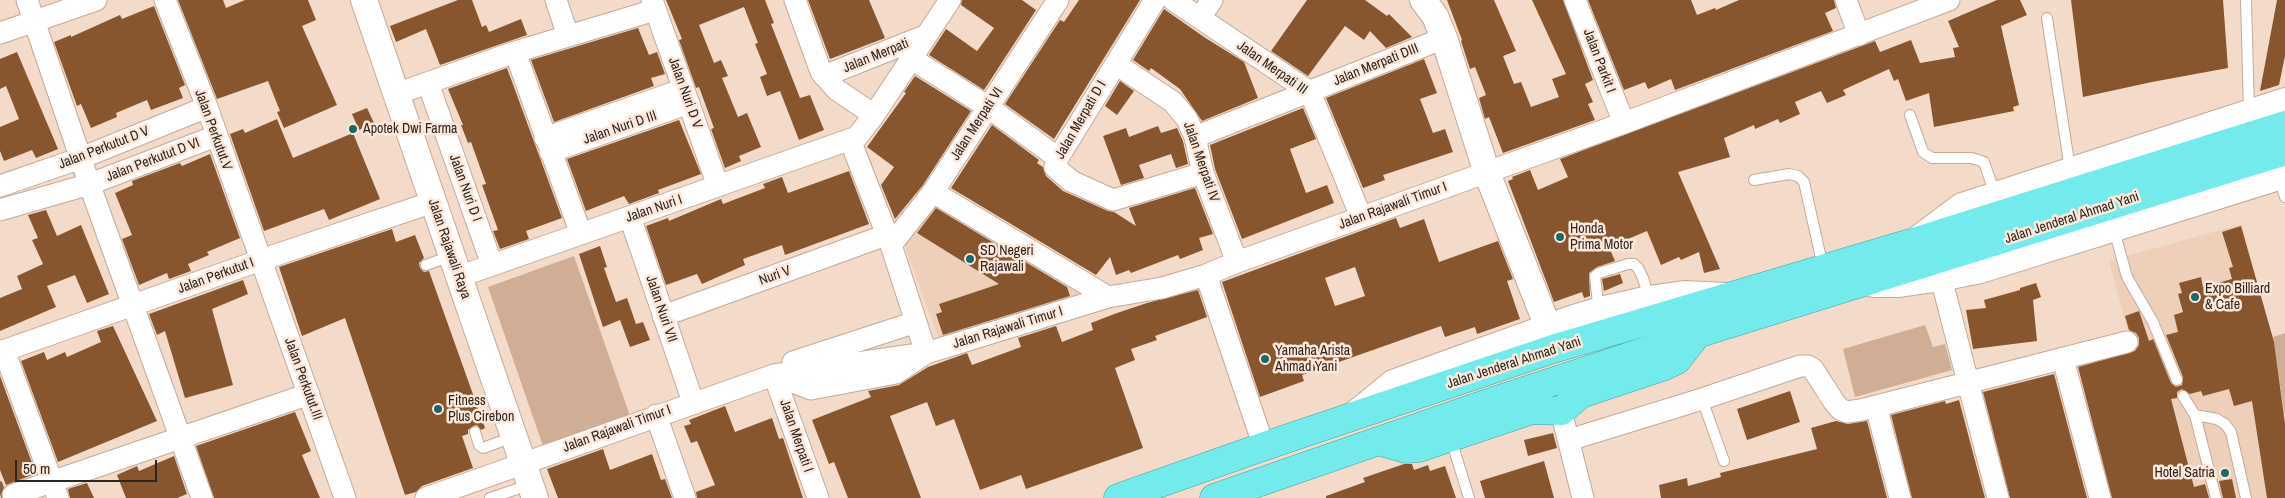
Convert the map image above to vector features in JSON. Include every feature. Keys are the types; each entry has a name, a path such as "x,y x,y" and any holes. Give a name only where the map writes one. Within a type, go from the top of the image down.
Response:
{"highway":[{"name":"Jalan Jenderal Ahmad Yani","path":"1118,498 1264,446 1553,349 1992,219 2285,124"},
{"name":"Jalan Jenderal Ahmad Yani","path":"1215,498 1697,334 1858,285 1992,219 2284,175"},
{"path":"1378,441 1406,449 1419,448 1455,454 1532,410 1565,425 1581,394 1662,367 1677,360 1687,350 1697,334"}],"street":[{"path":"27,0 132,305 202,498"},
{"path":"0,33 96,0"},
{"name":"Jalan Perkutut.V","path":"166,0 260,260"},
{"name":"Jalan Rajawali Raya","path":"364,0 529,482"},
{"path":"556,0 568,36"},
{"path":"795,0 824,76 837,90 874,115"},
{"path":"926,353 888,240 850,140 857,137 874,115 950,0"},
{"name":"Jalan Merpati VI","path":"888,240 933,192 1058,0"},
{"name":"Jalan Merpati D I","path":"1155,0 1058,158 1055,167 1071,181 1113,200 1203,173"},
{"name":"Jalan Merpati III","path":"1174,0 1310,92 1361,217"},
{"path":"1200,18 1212,0"},
{"path":"1422,0 1435,16 1444,38 1487,172 1548,327"},
{"name":"Jalan Parkit I","path":"1575,0 1624,123"},
{"path":"1846,0 1858,34"},
{"name":"Jalan Rajawali Timur I","path":"426,498 529,482 656,415 774,375 926,353 1108,297 1162,288 1206,275 1237,262 1624,123 1949,0"},
{"path":"396,94 654,5"},
{"name":"Jalan Nuri D V","path":"654,5 718,186"},
{"name":"Jalan Merpati","path":"824,76 927,35"},
{"name":"Jalan Merpati DIII","path":"1195,136 1444,38"},
{"path":"515,52 581,234"},
{"path":"912,58 988,107 1058,158"},
{"name":"Jalan Merpati IV","path":"1116,64 1178,106 1195,136 1203,173 1237,262"},
{"name":"Jalan Nuri D I","path":"428,83 492,265"},
{"path":"548,145 687,96"},
{"name":"Jalan Jenderal Ahmad Yani","path":"1992,219 2070,170 2285,101"},
{"name":"Jalan Perkutut D V","path":"0,186 81,158 206,107"},
{"name":"Jalan Perkutut D VI","path":"90,184 216,136"},
{"name":"Jalan Nuri I","path":"454,266 492,265 850,140"},
{"name":"Jalan Jenderal Ahmad Yani","path":"1858,285 1899,284 1946,295 1980,270 2118,246 2284,175"},
{"name":"Jalan Perkutut D V","path":"0,210 90,184"},
{"path":"933,192 1108,297"},
{"name":"Jalan Perkutut I","path":"2,351 260,260 433,202"},
{"name":"Jalan Nuri VII","path":"630,217 693,402"},
{"name":"Nuri V","path":"663,316 888,240"},
{"name":"Jalan Perkutut.III","path":"260,260 345,498"},
{"path":"1206,275 1264,446"},
{"path":"1353,417 1393,383 1548,327 1601,310 1649,299 1684,294 1728,296"},
{"path":"1946,295 1998,498"},
{"path":"774,375 793,361 916,322"},
{"path":"1583,498 1565,425 1702,399 1800,366 1808,366 1813,369 1840,409 1847,412 2127,342"},
{"path":"2,351 55,490"},
{"path":"2063,358 2100,498"},
{"name":"Jalan Merpati I","path":"774,375 818,498"},
{"path":"13,496 55,490 179,437 308,394"},
{"path":"1876,406 1900,498"},
{"path":"656,415 685,498"}],"lane":[{"path":"2246,0 2249,112"},
{"path":"2047,18 2070,170"},
{"path":"1910,115 1923,152 1932,158 1972,158 1984,162 1992,219"},
{"path":"1754,180 1790,174 1798,176 1804,182 1824,268"},
{"path":"2118,246 2127,277 2153,322 2177,380"},
{"path":"1601,310 1598,303 1595,276 1628,264 1634,264 1638,268 1649,299"},
{"path":"426,265 454,266"},
{"path":"2183,396 2195,415 2216,498"},
{"path":"1702,399 1724,461"},
{"path":"2195,415 2217,419 2225,424 2231,432 2246,498"},
{"path":"475,432 479,445 483,448 513,437"},
{"path":"1455,454 1470,498"},
{"path":"490,498 529,482"}],"shaded area":[{"name":"SD Negeri Rajawali","path":"936,199 1074,287 1082,296 939,339 905,247 905,242"},
{"path":"2242,224 2275,351 2285,418 2285,498 2173,498 2109,261"},
{"path":"574,256 630,416 543,446 488,287"},
{"path":"1925,325 1933,347 1945,344 1952,370 1855,397 1843,349"},
{"path":"2285,333 2285,418 2273,337"}],"building":[{"path":"178,0 223,0 226,8 245,0 308,0 316,20 302,26 337,105 284,128 277,112 280,111 268,81 217,99"},
{"path":"458,0 472,0 482,27 486,25 489,32 521,19 527,35 440,65 426,29 396,42 390,26"},
{"path":"666,0 765,0 774,23 771,24 800,98 810,95 824,130 799,140 780,91 767,96 760,77 767,74 755,44 758,43 744,7 699,25 714,63 721,60 728,76 722,78 738,117 747,113 761,147 739,156 741,161 725,168 711,129 714,128 699,87 696,88 679,40 682,39"},
{"path":"808,0 869,0 885,38 830,59"},
{"path":"962,0 1022,0 1036,10 984,90 929,55 946,29 977,51 994,28 961,5"},
{"path":"1079,0 1140,0 1054,139 1005,104 1060,20 1064,22"},
{"path":"1307,0 1365,0 1387,16 1389,14 1412,37 1386,48 1370,31 1364,40 1345,26 1308,76 1271,51"},
{"path":"1447,0 1494,0 1516,51 1503,56 1514,84 1521,82 1531,107 1559,97 1552,79 1566,74 1532,0 1563,0 1593,80 1585,84 1593,102 1588,104 1595,120 1503,153 1489,117 1485,119 1479,98 1486,95 1475,67 1470,69 1462,40"},
{"path":"1588,0 1691,0 1697,15 1715,8 1716,10 1739,0 1834,0 1836,8 1825,13 1833,31 1675,90 1671,79 1648,89 1645,82 1624,90"},
{"path":"1997,0 2020,0 2027,15 2001,26 2019,105 2013,107 2014,111 1934,127 1929,93 1906,101 1898,79 1894,81 1889,69 1843,90 1846,95 1827,103 1821,91 1795,102 1800,114 1780,123 1778,119 1755,129 1754,125 1724,138 1730,157 1678,172 1720,269 1704,273 1699,252 1681,260 1679,257 1661,265 1647,231 1609,247 1615,261 1597,267 1589,273 1590,296 1584,298 1582,292 1554,302 1508,181 1513,179 1512,177 1530,170 1538,190 1568,177 1560,159 1875,41 1880,52 1911,40 1920,63 1955,57 1953,48 1959,47 1948,21"},
{"path":"2071,0 2223,0 2228,68 2083,97"},
{"path":"2277,0 2285,0 2285,56 2279,85 2260,91"},
{"path":"154,6 185,85 179,88 183,98 151,110 147,100 116,113 117,117 91,128 81,104 77,106 54,42 71,35 71,37 120,15 122,19"},
{"path":"1164,9 1244,62 1258,98 1202,121 1180,89 1151,68 1149,71 1133,60"},
{"path":"638,28 649,55 657,52 665,74 651,78 654,86 554,122 531,60"},
{"path":"17,52 58,149 36,158 32,150 4,161 0,151 0,127 19,119 6,86 0,89 0,59"},
{"path":"1424,59 1437,93 1420,99 1433,133 1445,129 1453,152 1383,175 1385,180 1363,188 1326,98"},
{"path":"507,68 562,218 526,231 529,239 500,249 493,231 498,230 482,185 486,184 471,142 468,143 461,125 463,125 448,89"},
{"path":"915,76 971,111 923,185 895,219 881,185 894,167 867,147 906,93 904,92"},
{"path":"1120,81 1134,91 1117,115 1105,106"},
{"path":"367,108 374,123 359,130 352,114"},
{"path":"1303,108 1316,139 1290,149 1306,193 1327,185 1334,203 1242,239 1215,169 1210,145"},
{"path":"277,119 293,158 353,133 380,199 329,220 324,209 264,231 230,134 243,129 245,133"},
{"path":"679,120 701,174 658,190 659,193 629,204 624,196 586,211 567,159"},
{"path":"992,125 1039,160 1037,163 1043,167 1046,176 1063,191 1114,212 1136,226 1129,208 1195,188 1213,234 1199,238 1203,250 1180,259 1178,255 1131,273 1129,270 1116,275 1110,257 1096,275 951,188"},
{"path":"1158,126 1161,133 1177,128 1183,141 1188,164 1176,168 1171,154 1139,165 1144,178 1121,185 1103,136 1126,128 1129,137"},
{"path":"210,154 240,238 207,252 209,255 188,264 191,271 169,279 167,273 139,285 122,239 132,235 115,193 133,185 132,181 180,163 182,166"},
{"path":"849,171 869,224 785,255 782,245 743,259 745,265 702,284 697,274 666,285 646,226 668,218 669,221 721,199 723,204 765,188 763,184 782,177 788,193"},
{"path":"936,208 1067,287 1070,296 943,335 936,314 942,312 939,304 999,284 917,233"},
{"path":"46,210 57,236 81,225 109,294 87,303 75,275 47,286 56,307 0,331 0,298 22,289 17,276 43,264 32,240 38,238 28,215"},
{"path":"1396,218 1400,228 1424,219 1439,262 1498,241 1513,279 1507,281 1520,319 1477,334 1475,327 1445,337 1441,326 1302,375 1304,381 1260,397 1222,282","holes":["1355,267 1365,296 1335,306 1325,278"]},
{"path":"2241,226 2274,342 2285,424 2285,498 2267,498 2252,401 2234,406 2229,389 2203,396 2201,391 2190,394 2182,389 2177,392 2177,398 2171,399 2194,487 2205,484 2209,498 2112,498 2078,367 2135,351 2139,345 2139,338 2136,333 2129,330 2125,316 2139,311 2149,341 2153,339 2171,383 2176,387 2182,385 2183,377 2166,335 2178,332 2174,315 2183,312 2178,294 2182,293 2179,283 2201,277 2203,287 2232,279 2229,268 2233,267 2222,232"},
{"path":"392,229 396,242 415,235 424,258 419,263 420,268 424,272 429,271 485,428 481,430 477,425 473,426 468,430 468,434 462,436 473,468 422,486 416,492 405,495 345,318 302,336 279,267"},
{"path":"600,246 607,267 604,268 616,302 627,298 636,324 643,322 650,340 630,347 620,320 603,327 579,254"},
{"path":"1620,274 1623,283 1604,291 1602,279"},
{"path":"243,280 248,294 212,309 233,385 185,398 165,331 157,335 149,314"},
{"path":"2036,283 2041,297 2033,300 2037,341 1973,349 1966,310 1986,308 1984,300 2020,290 2020,288"},
{"path":"1198,290 1207,317 1155,336 1157,340 1131,349 1135,360 1115,368 1143,448 1026,489 1021,475 980,490 954,419 936,426 927,402 890,416 921,498 848,498 834,462 829,464 812,420 871,397 868,391 899,385 928,367 967,353 972,365 1021,347 1018,338 1056,326 1062,342 1093,330 1091,323 1117,313"},
{"path":"113,326 157,421 58,462 21,361 44,352 47,360 65,352 67,357 101,342 97,331"},
{"path":"2054,374 2087,498 2010,498 1983,392"},
{"path":"0,376 35,471 31,473 32,475 6,485 0,470"},
{"path":"1790,391 1800,422 1747,440 1737,409"},
{"path":"1959,400 1985,498 1912,498 1891,415 1945,401 1946,404"},
{"path":"725,406 735,432 772,418 779,439 783,438 803,498 697,498 696,492 715,485 697,441 691,443 684,426 691,424 689,420"},
{"path":"295,412 311,451 302,455 320,498 214,498 196,446"},
{"path":"1836,421 1848,424 1867,421 1887,498 1661,498 1659,485 1687,478 1688,486 1721,477 1720,473 1817,449 1811,428"},
{"path":"1553,433 1557,448 1528,456 1524,440"},
{"path":"603,449 610,470 652,454 661,480 665,479 672,498 558,498 547,469"},
{"path":"174,456 187,494 177,498 126,498 117,475 137,466 139,471"},
{"path":"1544,461 1554,498 1485,498 1480,481"},
{"path":"1404,464 1412,464 1414,470 1428,465 1430,471 1445,466 1456,498 1326,498 1326,496 1365,482 1363,478"},
{"path":"2232,479 2236,498 2223,498 2219,481"},
{"path":"87,483 94,498 70,498 68,489"}],"waterway":[{"path":"0,484 4,498"}],"place":[{"name":"Apotek Dwi Farma","path":"353,129"},
{"name":"Honda Prima Motor","path":"1560,237"},
{"name":"SD Negeri Rajawali","path":"970,259"},
{"name":"Expo Billiard & Cafe","path":"2195,297"},
{"name":"Yamaha Arista Ahmad Yani","path":"1265,359"},
{"name":"Fitness Plus Cirebon","path":"438,409"},
{"name":"Hotel Satria","path":"2225,473"}]}
